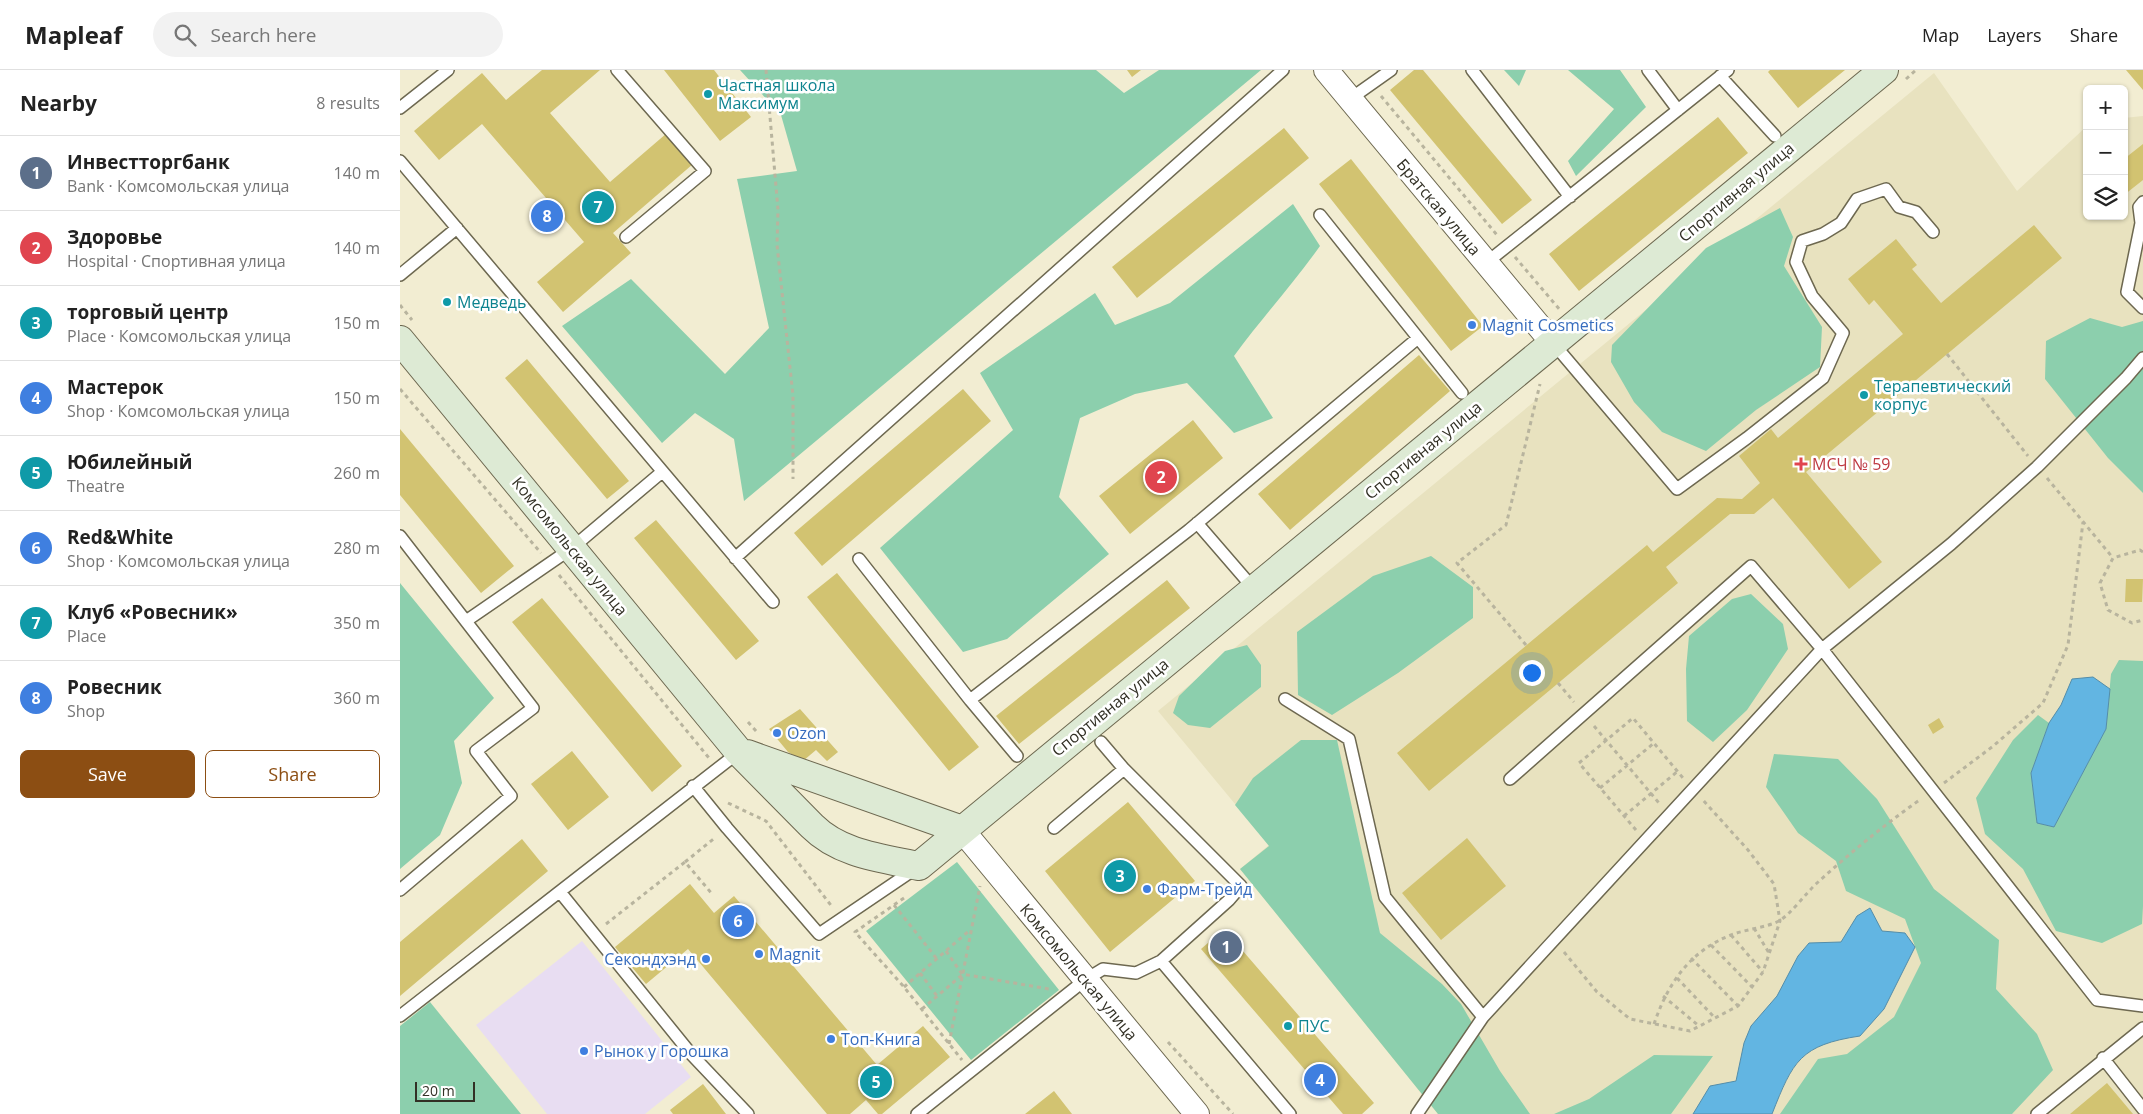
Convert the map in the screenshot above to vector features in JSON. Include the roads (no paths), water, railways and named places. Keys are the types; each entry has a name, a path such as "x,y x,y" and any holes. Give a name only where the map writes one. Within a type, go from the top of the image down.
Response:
{"street":[{"name":"Братская улица","path":"1326,70 1553,344"},
{"name":"Спортивная улица","path":"962,830 1884,70"},
{"name":"Комсомольская улица","path":"406,340 572,548 749,743 812,826 822,836 845,849 919,866"},
{"path":"749,743 832,784 962,830"},
{"path":"812,826 811,802 818,792 832,784"},
{"name":"Комсомольская улица","path":"962,830 1077,986 1196,1114"},
{"path":"919,866 962,830"}],"lane":[{"path":"400,108 448,70"},
{"path":"617,70 705,171 626,237"},
{"path":"735,558 1283,70"},
{"path":"1350,99 1391,70"},
{"path":"1472,70 1570,197"},
{"path":"1648,70 1678,110"},
{"path":"1486,263 1724,73 1775,136"},
{"path":"400,161 773,602"},
{"path":"1553,344 1677,489 1747,438 1822,378 1843,333 1812,296 1796,262 1802,241 1823,234 1841,223 1857,199 1886,189 1899,207 1916,212 1933,232"},
{"path":"2143,202 2139,207 2141,223 2127,292 2143,308"},
{"path":"1320,215 1462,393"},
{"path":"400,275 457,228"},
{"path":"970,700 1197,523 1418,338"},
{"path":"1417,1114 1483,1017 1822,649 1951,544 2037,467 2126,378 2143,358"},
{"path":"466,621 572,548 662,472"},
{"path":"1197,523 1254,589"},
{"path":"400,536 533,708 476,751 511,796 400,890"},
{"path":"859,559 970,700 1017,756"},
{"path":"1510,779 1751,566 1822,649 2097,1000 2143,1006"},
{"path":"1285,699 1349,739 1385,897 1483,1017"},
{"path":"917,1114 1077,986 1103,969 1136,974 1161,961 1229,900 1241,886 1124,769 1100,742"},
{"path":"400,1016 749,743"},
{"path":"1054,828 1124,769"},
{"path":"694,786 727,828 819,934 843,920 919,866"},
{"path":"560,892 691,1054 748,1114"},
{"path":"1161,961 1290,1114"},
{"path":"2037,1114 2103,1058 2143,1028"},
{"path":"2103,1058 2143,1108"}],"water":[{"path":"2093,677 2110,689 2106,729 2054,827 2037,823 2031,773 2049,723 2061,705 2072,679"},
{"path":"1870,908 1882,931 1905,933 1915,947 1884,1009 1860,1036 1824,1045 1801,1058 1786,1081 1772,1114 1693,1114 1710,1086 1736,1081 1744,1043 1751,1026 1777,996 1798,956 1809,943 1841,942 1857,916"}],"place":[{"name":"Частная школа Максимум","path":"708,94"},
{"name":"Клуб «Ровесник»","path":"598,207"},
{"name":"Ровесник","path":"547,216"},
{"name":"Медведь","path":"447,302"},
{"name":"Magnit Cosmetics","path":"1472,325"},
{"name":"Терапевтический корпус","path":"1864,395"},
{"name":"МСЧ № 59","path":"1801,464"},
{"name":"Здоровье","path":"1161,477"},
{"name":"Ozon","path":"777,733"},
{"name":"торговый центр","path":"1120,876"},
{"name":"Фарм-Трейд","path":"1147,889"},
{"name":"Red&White","path":"738,921"},
{"name":"Инвестторгбанк","path":"1226,947"},
{"name":"Magnit","path":"759,954"},
{"name":"Секондхэнд","path":"706,959"},
{"name":"ПУС","path":"1288,1026"},
{"name":"Топ-Книга","path":"831,1039"},
{"name":"Рынок у Горошка","path":"584,1051"},
{"name":"Мастерок","path":"1320,1080"},
{"name":"Юбилейный","path":"876,1082"}]}
